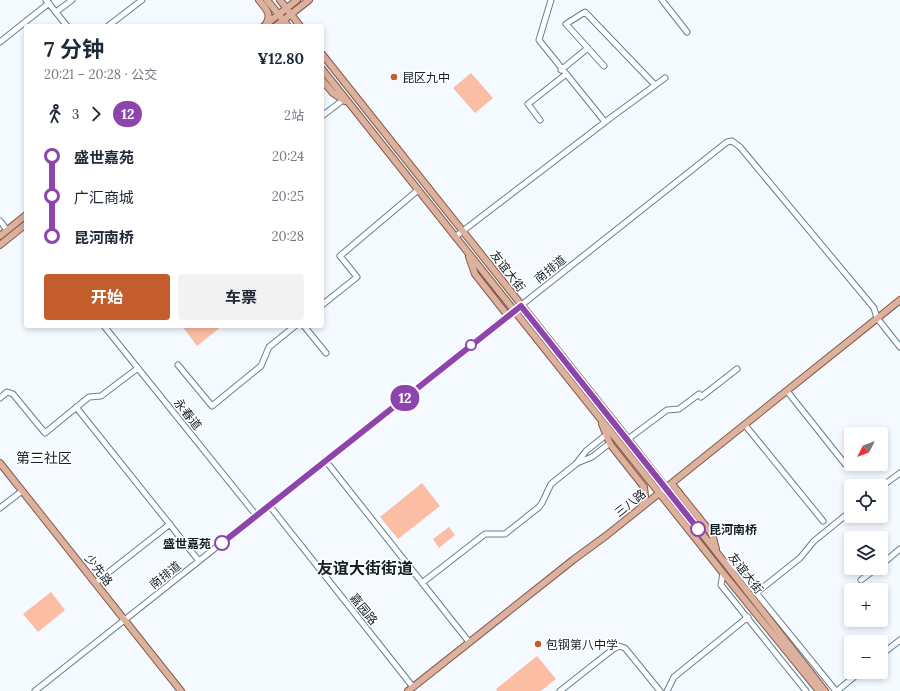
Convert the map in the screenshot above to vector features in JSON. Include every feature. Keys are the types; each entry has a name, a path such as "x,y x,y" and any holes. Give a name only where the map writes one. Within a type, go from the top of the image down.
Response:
{"main road":[{"path":"259,0 269,16 265,24"},
{"path":"267,0 286,24"},
{"path":"280,0 298,24"},
{"path":"266,24 297,0"},
{"path":"278,24 309,0"},
{"name":"友谊大街","path":"324,57 724,561 819,691"},
{"name":"友谊大街","path":"324,72 723,573 825,691"},
{"path":"324,82 333,93 350,104"},
{"path":"0,236 7,230 24,224"},
{"path":"0,245 24,224"},
{"path":"467,251 475,274 508,316"},
{"name":"三八路","path":"411,689 469,642 642,508 900,300"},
{"path":"599,417 610,443 644,487 646,496 642,508"},
{"name":"少先路","path":"0,463 181,691"},
{"path":"672,484 712,534 716,551"}],"street":[{"path":"56,12 72,0"},
{"path":"111,24 142,0"},
{"path":"552,0 538,40 563,73 605,122"},
{"path":"662,0 687,32"},
{"path":"0,42 47,2 65,24"},
{"path":"604,66 566,24 585,12 655,85"},
{"path":"540,120 528,104 563,73 588,48"},
{"path":"455,237 665,78"},
{"path":"324,114 343,100"},
{"name":"南排道","path":"35,691 521,306 720,146 732,141 740,147 874,308 877,318"},
{"path":"324,303 357,277 340,256 418,190"},
{"path":"0,221 7,230"},
{"path":"877,318 900,347"},
{"name":"永春道","path":"106,328 256,515"},
{"path":"178,365 212,406 260,366 269,347 293,328"},
{"path":"306,328 326,353"},
{"path":"0,398 7,392 13,394 44,433 91,396 102,396 138,368"},
{"path":"628,439 667,410 679,409 699,394 701,398 737,369"},
{"path":"787,390 844,463"},
{"path":"76,407 199,561"},
{"path":"745,425 822,521"},
{"path":"422,584 485,534 502,535 541,505 551,484 576,464 586,451 606,435"},
{"path":"576,464 592,457 610,443"},
{"path":"325,460 469,642"},
{"path":"888,482 900,473"},
{"path":"0,508 22,491"},
{"name":"嘉园路","path":"269,505 411,689"},
{"path":"756,592 800,558 814,541 844,517"},
{"path":"95,583 170,524"},
{"path":"888,558 900,549"},
{"path":"724,561 736,568 837,691 852,679"},
{"path":"723,573 721,585 806,691"},
{"path":"861,580 868,575"},
{"path":"667,691 673,678 748,617"},
{"path":"888,649 900,640"},
{"path":"560,691 612,650 620,646 625,648 660,691"}],"shaded area":[{"path":"471,73 493,98 475,113 453,88"},
{"path":"184,328 220,328 197,346"},
{"path":"422,483 440,506 398,539 380,517"},
{"path":"449,527 455,535 439,548 433,539"},
{"path":"51,592 65,610 38,632 23,614"},
{"path":"537,656 556,679 541,691 497,691 496,689"}],"bus line":[{"name":"12","path":"222,543 521,306 698,529"}],"place":[{"name":"昆区九中","path":"394,77"},
{"name":"昆河南桥","path":"698,529"},
{"name":"盛世嘉苑","path":"222,543"},
{"name":"包钢第八中学","path":"538,644"}],"district":[{"name":"第三社区","path":"44,458"},
{"name":"友谊大街街道","path":"365,568"}]}
